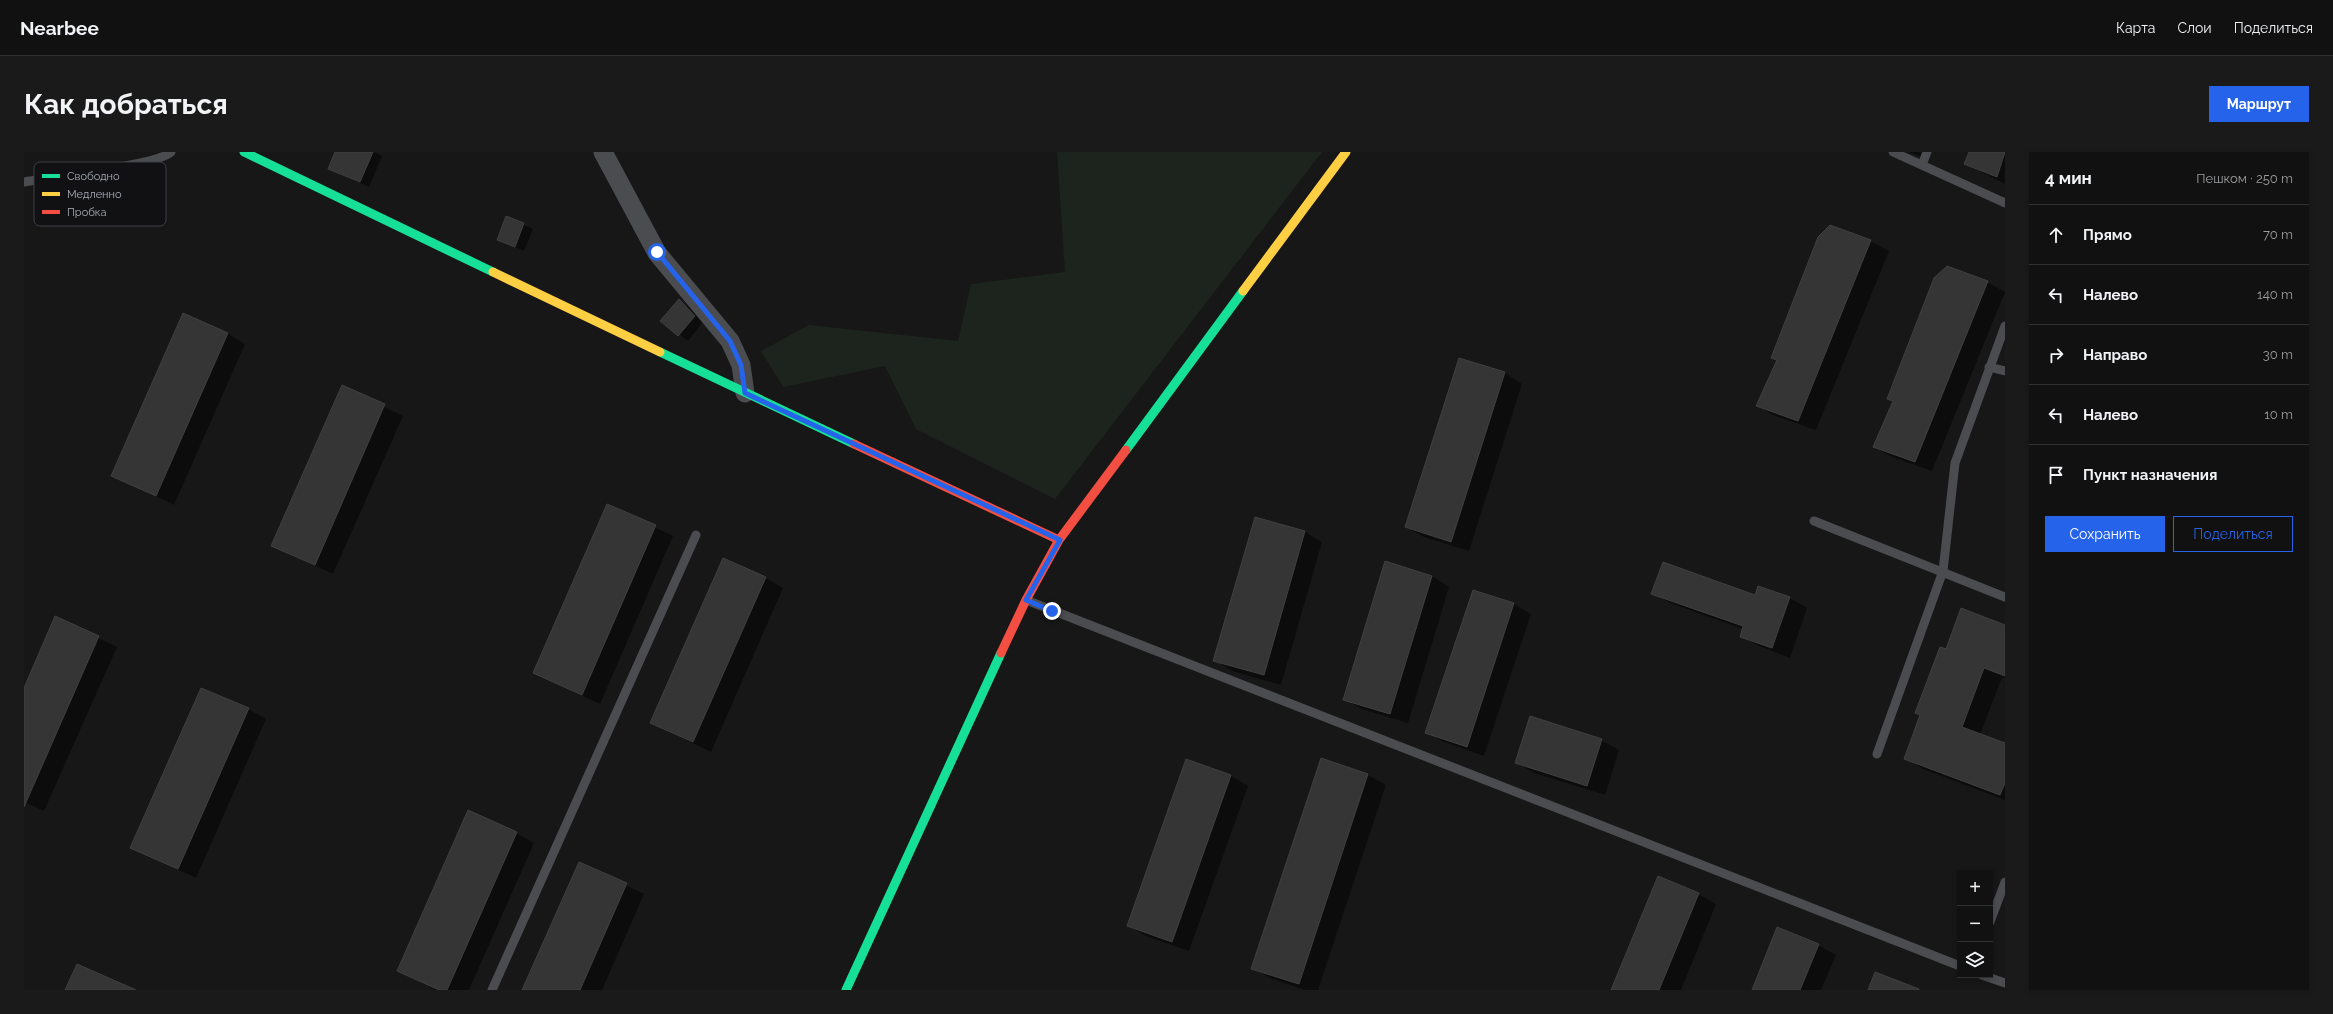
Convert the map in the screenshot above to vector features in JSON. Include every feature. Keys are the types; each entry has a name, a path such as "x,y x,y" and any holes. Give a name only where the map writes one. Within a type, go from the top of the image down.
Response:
{"street":[{"path":"244,152 745,393 1060,540"},
{"path":"603,152 657,252 730,341 741,365 745,393"},
{"path":"846,990 1026,600 1060,540 1346,152"}],"lane":[{"path":"142,162 167,156 171,152"},
{"path":"1893,152 2005,203"},
{"path":"1922,165 1927,152"},
{"path":"24,182 34,180"},
{"path":"1877,754 1943,571 1955,463 2005,326"},
{"path":"1989,367 2005,371"},
{"path":"1814,521 1943,571 2005,597"},
{"path":"492,990 696,535"},
{"path":"1026,600 1957,965"},
{"path":"1993,914 2005,882"},
{"path":"1990,978 2005,984"}],"shaded area":[{"path":"1057,152 1322,152 1055,499 916,429 885,366 783,387 761,351 809,325 958,341 971,284 1065,272"}],"building":[{"path":"335,152 373,152 360,182 328,169"},
{"path":"1969,152 2005,152 1997,177 1964,164"},
{"path":"506,216 524,223 515,247 497,240"},
{"path":"1830,225 1871,240 1798,421 1756,406 1777,360 1771,358 1818,237"},
{"path":"1947,266 1988,281 1915,462 1873,447 1893,401 1887,399 1934,278"},
{"path":"679,299 695,316 678,336 660,321"},
{"path":"183,313 228,333 156,496 111,476"},
{"path":"1459,358 1505,372 1451,542 1405,527"},
{"path":"342,385 385,404 315,565 271,546"},
{"path":"607,504 656,525 582,695 533,673"},
{"path":"1255,517 1305,531 1264,675 1213,661"},
{"path":"723,558 766,577 693,742 650,723"},
{"path":"1385,561 1432,576 1390,714 1343,700"},
{"path":"1663,562 1755,595 1758,586 1790,597 1772,648 1740,637 1743,626 1651,594"},
{"path":"1473,590 1514,603 1467,747 1425,733"},
{"path":"1961,608 2005,625 2005,676 1984,668 1962,727 2005,743 2005,783 2000,795 1904,759 1920,715 1915,713 1940,647 1946,649"},
{"path":"55,616 99,636 24,807 24,688"},
{"path":"201,688 249,708 178,869 130,848"},
{"path":"1530,716 1602,739 1587,786 1515,763"},
{"path":"1321,758 1368,774 1299,984 1251,969"},
{"path":"1186,759 1231,775 1172,942 1127,926"},
{"path":"468,810 517,832 447,990 439,990 397,971"},
{"path":"579,862 627,883 580,990 522,990"},
{"path":"1658,876 1699,893 1659,990 1611,990"},
{"path":"1777,927 1819,944 1800,990 1752,990"},
{"path":"77,964 136,990 65,990"},
{"path":"1875,972 1919,989 1919,990 1868,990"}],"traffic: fast":[{"path":"244,152 493,272"},
{"path":"1126,450 1243,291"},
{"path":"660,352 854,444"},
{"path":"846,990 1001,653"}],"traffic: slow":[{"path":"1243,291 1346,152"},
{"path":"493,272 660,352"}],"traffic: jam":[{"path":"854,444 1059,540"},
{"path":"1001,653 1026,600 1059,540 1126,450"}],"route":[{"path":"657,252 730,341 741,365 745,393 1060,540 1026,600 1052,611"}]}
